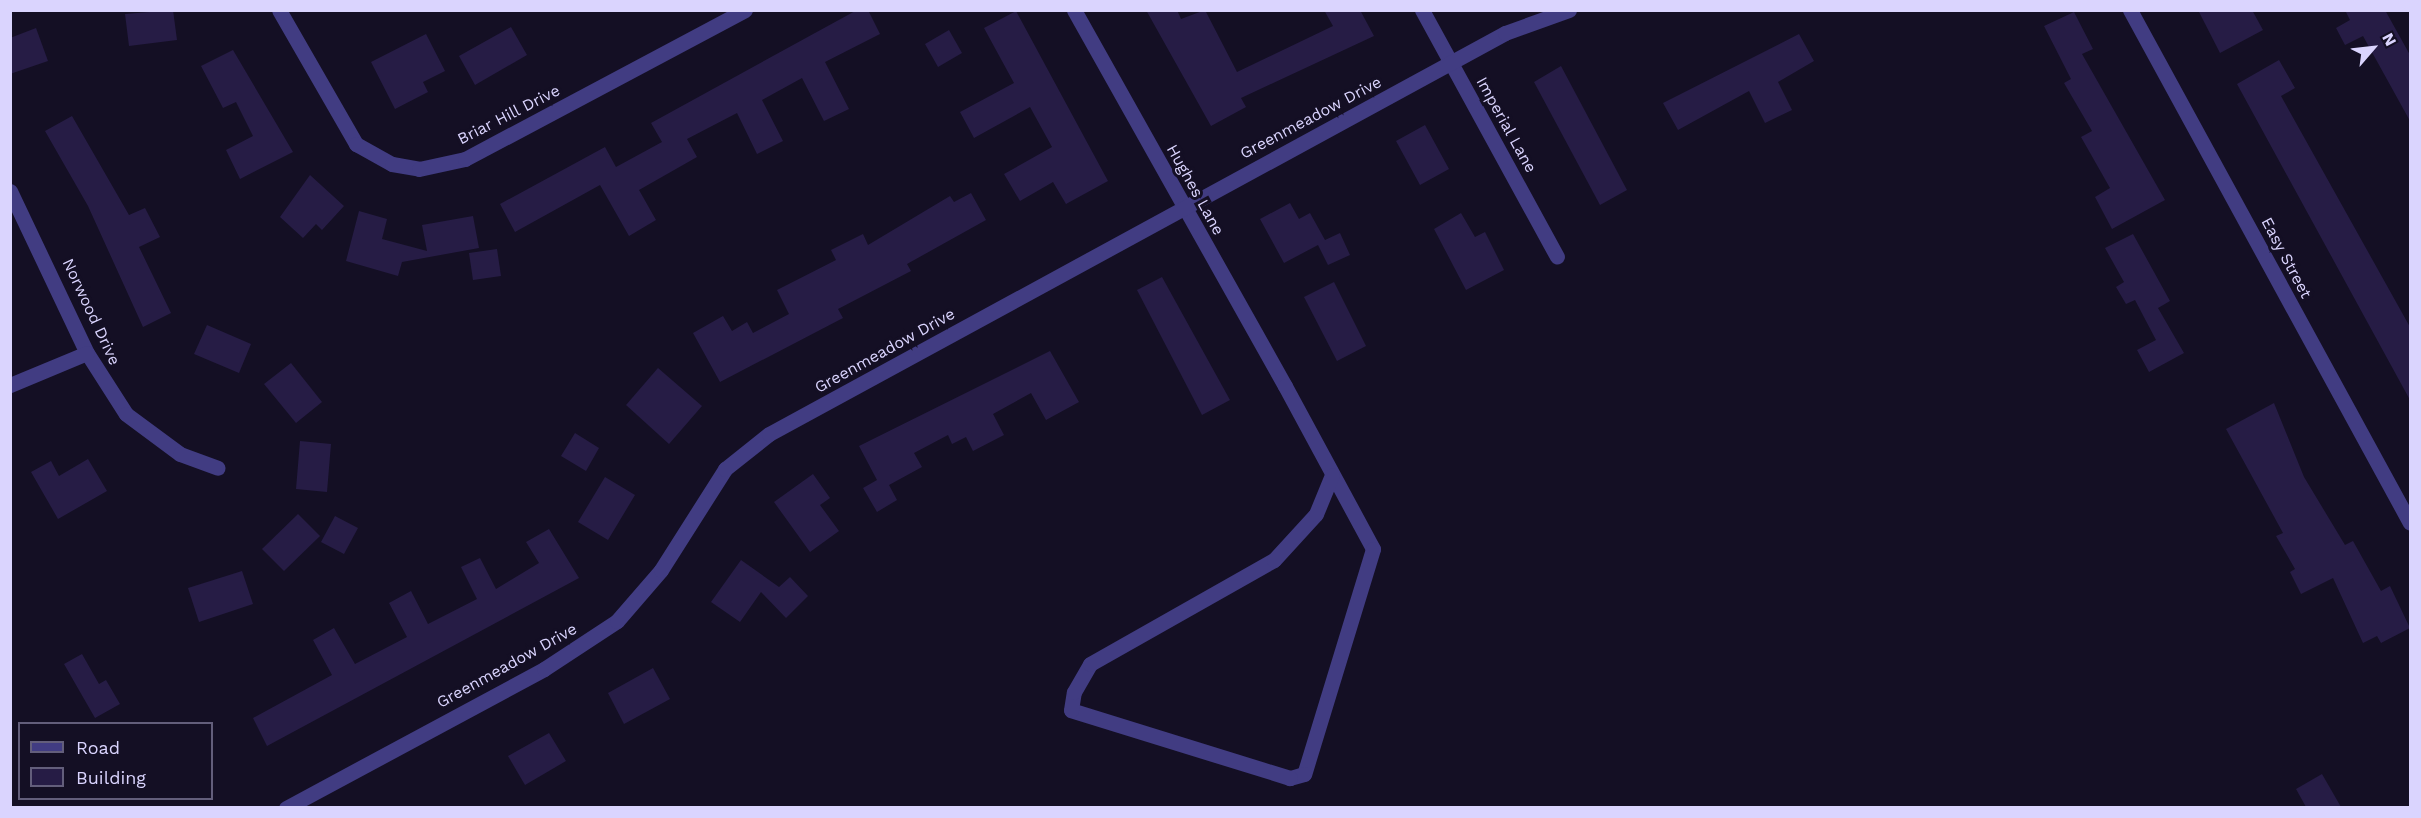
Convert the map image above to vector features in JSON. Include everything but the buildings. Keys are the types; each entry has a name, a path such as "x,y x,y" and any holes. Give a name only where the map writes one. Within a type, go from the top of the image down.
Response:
{"street":[{"name":"Briar Hill Drive","path":"279,10 357,144 392,164 419,169 465,159 745,10"},
{"name":"Hughes Lane","path":"1074,10 1285,386 1373,549 1304,774 1290,778 1071,710 1074,692 1090,664 1281,553 1316,514 1332,475"},
{"name":"Imperial Lane","path":"1422,10 1557,257"},
{"name":"Greenmeadow Drive","path":"286,807 544,669 617,621 661,570 707,491 769,434 1505,33 1569,10"},
{"name":"Easy Street","path":"2130,10 2410,523"},
{"name":"Norwood Drive","path":"10,191 87,353 126,414 180,454 218,468"},
{"path":"10,385 87,353"}]}
